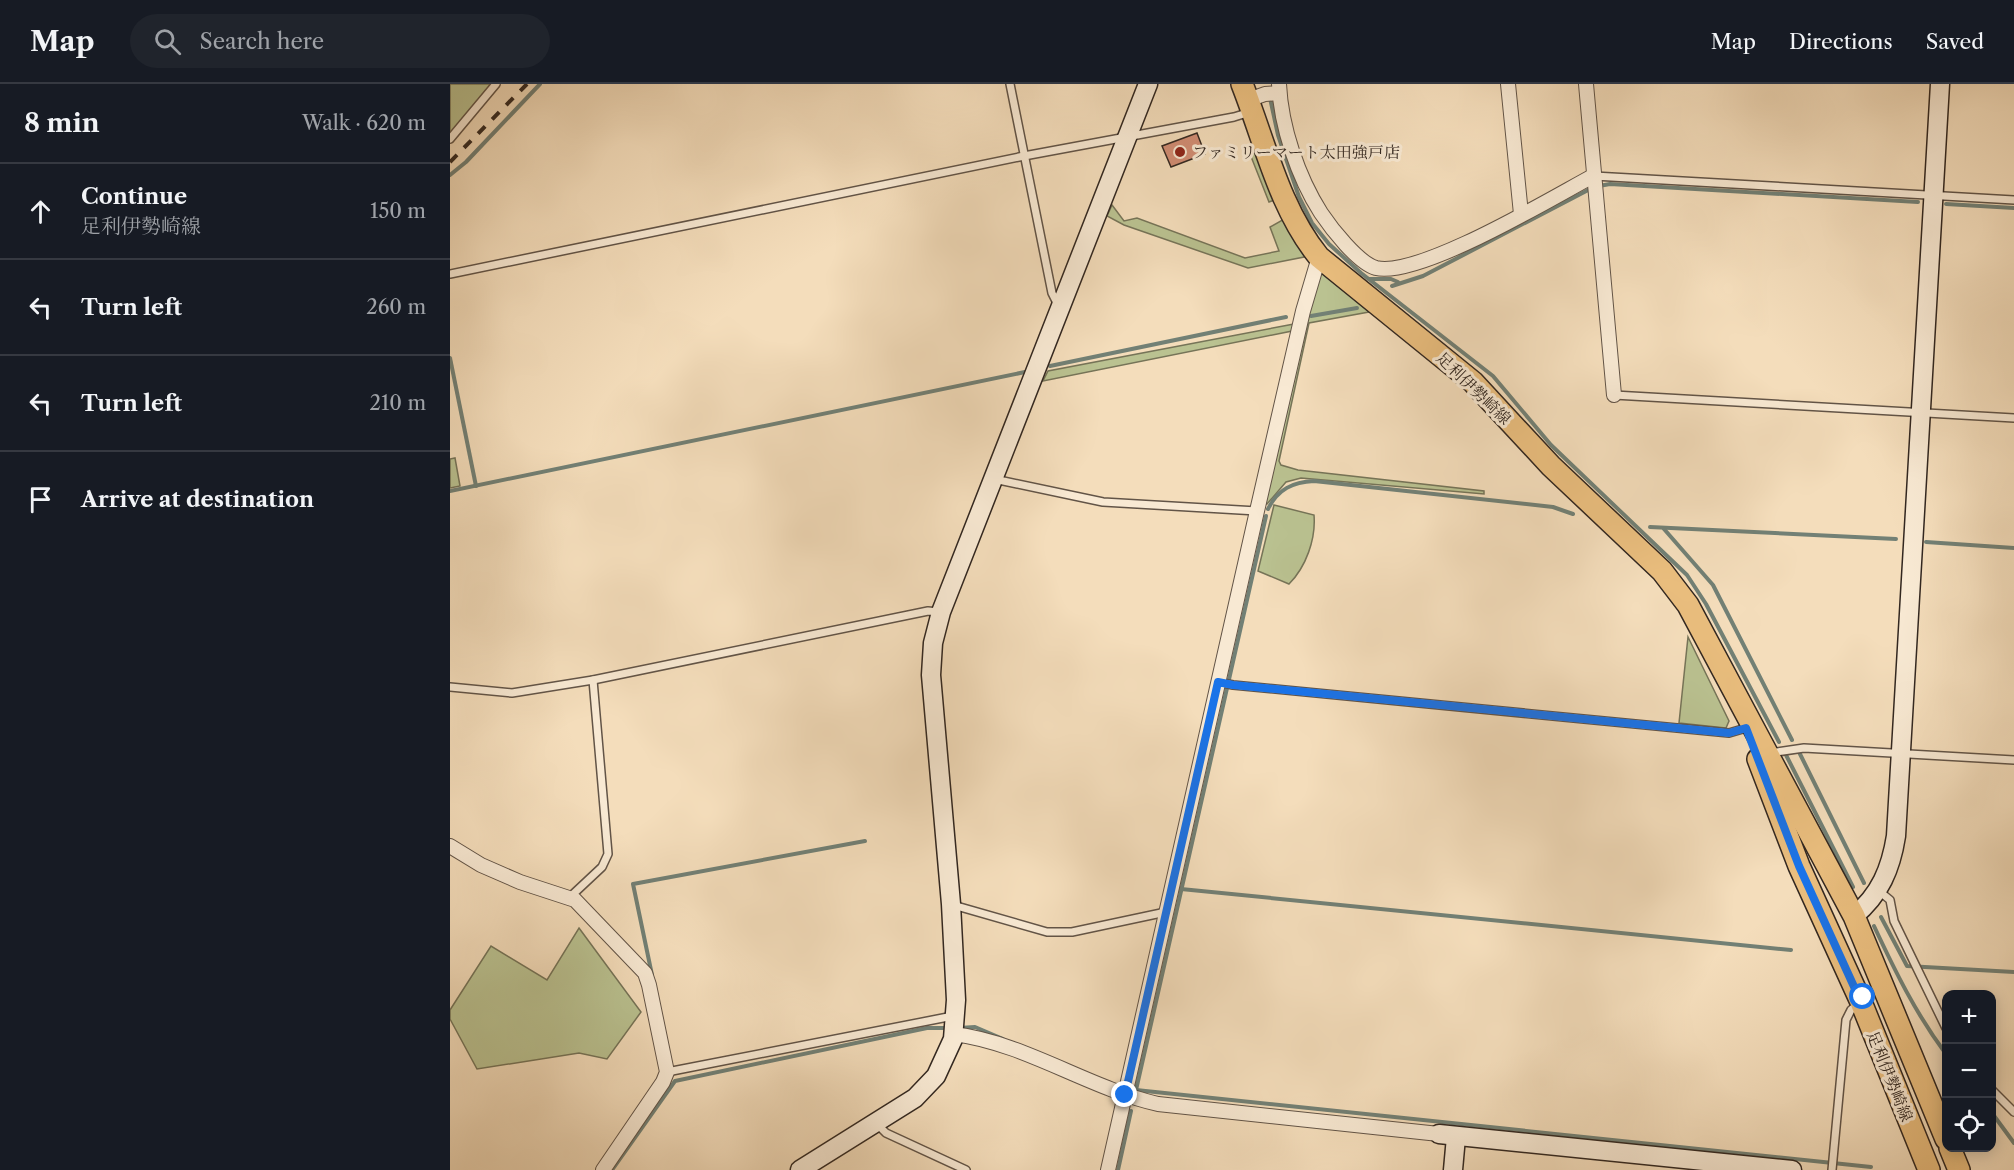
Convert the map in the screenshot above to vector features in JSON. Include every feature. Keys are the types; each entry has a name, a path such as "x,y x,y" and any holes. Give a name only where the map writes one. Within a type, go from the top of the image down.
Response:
{"main road":[{"name":"足利伊勢崎線","path":"1263,94 1294,220 1319,257 1457,367 1551,466 1662,571 1688,605 1854,916 1942,1127"},
{"name":"足利伊勢崎線","path":"1729,683 1817,907 1861,1002 1929,1170"},
{"path":"1817,907 1837,914 1854,916 1843,934 1842,941 1862,993 1861,1002"},
{"path":"1952,1152 1959,1170"}],"street":[{"path":"800,1170 915,1098 929,1085 940,1068 954,1025 951,904 930,675 933,643 941,612 1148,84"},
{"path":"1508,84 1521,214"},
{"path":"1586,84 1614,395"},
{"path":"1854,916 1879,891 1894,848 1940,84"},
{"path":"1263,94 1313,200 1340,237 1373,267 1390,268 1417,263 1521,214 1593,176"},
{"path":"1108,1170 1303,311 1319,257"},
{"path":"450,846 481,865 520,882 570,897 645,973 667,1072 663,1082 603,1170"},
{"path":"954,1025 1125,1095 1158,1104 1792,1170"},
{"path":"1448,1135 1453,1170"}],"lane":[{"path":"450,139 496,84"},
{"path":"1010,84 1052,293 1061,310"},
{"path":"450,274 1024,156 1234,117 1263,94"},
{"path":"1593,176 2014,200"},
{"path":"1614,395 2014,418"},
{"path":"994,479 1103,502 1257,511"},
{"path":"450,687 512,693 593,680 928,611 941,612"},
{"path":"570,897 602,867 608,854 593,680"},
{"path":"1218,682 1729,733 1746,728"},
{"path":"1767,754 1804,748 2014,760"},
{"path":"1879,891 1890,900 1894,921 1942,1018"},
{"path":"951,904 1047,932 1072,932 1166,912"},
{"path":"1832,1170 1846,1020 1851,1010 1861,1002"},
{"path":"667,1072 954,1025"},
{"path":"1996,1094 2014,1112"},
{"path":"876,1123 886,1133 966,1170"}],"green space":[{"path":"450,84 493,84 450,134"},
{"path":"1258,151 1277,199 1269,202 1250,154"},
{"path":"1112,205 1124,221 1137,218 1245,258 1279,251 1270,227 1286,218 1306,252 1304,257 1248,268 1124,225 1107,216"},
{"path":"1319,268 1369,312 1309,323 1279,461 1281,465 1298,470 1484,491 1484,494 1301,478 1286,482 1267,504 1264,504"},
{"path":"1294,324 1292,331 1043,381 1048,371"},
{"path":"455,458 460,486 450,488 450,459"},
{"path":"1274,505 1314,515 1309,552 1289,584 1258,571"},
{"path":"1688,637 1729,721 1726,728 1679,723"},
{"path":"579,928 641,1012 607,1059 579,1053 477,1069 450,1019 450,1010 491,946 547,980"}],"building":[{"path":"1197,133 1205,154 1171,167 1162,146"}],"waterway":[{"path":"450,175 466,162 540,84"},
{"path":"1270,98 1278,135 1299,197 1312,223 1329,244 1361,273 1493,376 1551,445 1687,575 1706,604 1779,742"},
{"path":"1599,186 1610,184 1918,202"},
{"path":"1392,286 1423,276 1592,188"},
{"path":"1946,204 2014,208"},
{"path":"1369,279 1391,279 1398,282"},
{"path":"1311,316 1357,308"},
{"path":"1050,366 1286,317"},
{"path":"450,358 476,486"},
{"path":"450,491 1025,372"},
{"path":"1268,509 1276,496 1287,488 1299,483 1314,481 1553,507 1573,514"},
{"path":"1266,516 1136,1090 1871,1167"},
{"path":"1650,527 1896,539"},
{"path":"1664,529 1713,585 1792,740"},
{"path":"1926,542 2014,548"},
{"path":"1798,750 1864,883"},
{"path":"1785,753 1853,887"},
{"path":"652,975 633,884 865,841"},
{"path":"1181,889 1791,950"},
{"path":"1881,917 1907,966 2014,972"},
{"path":"1874,926 1898,976 1942,1049"},
{"path":"959,1028 975,1027 1003,1039"},
{"path":"612,1170 675,1081 927,1028 948,1028"},
{"path":"1118,1170 1131,1111"},
{"path":"1996,1118 2014,1143"}],"railway":[{"path":"450,162 527,84"}],"place":[{"name":"ファミリーマート太田強戸店","path":"1180,152"}],"route":[{"path":"1125,1095 1218,682 1729,733 1740,732 1746,728 1799,866 1861,1002 1863,997"}]}
